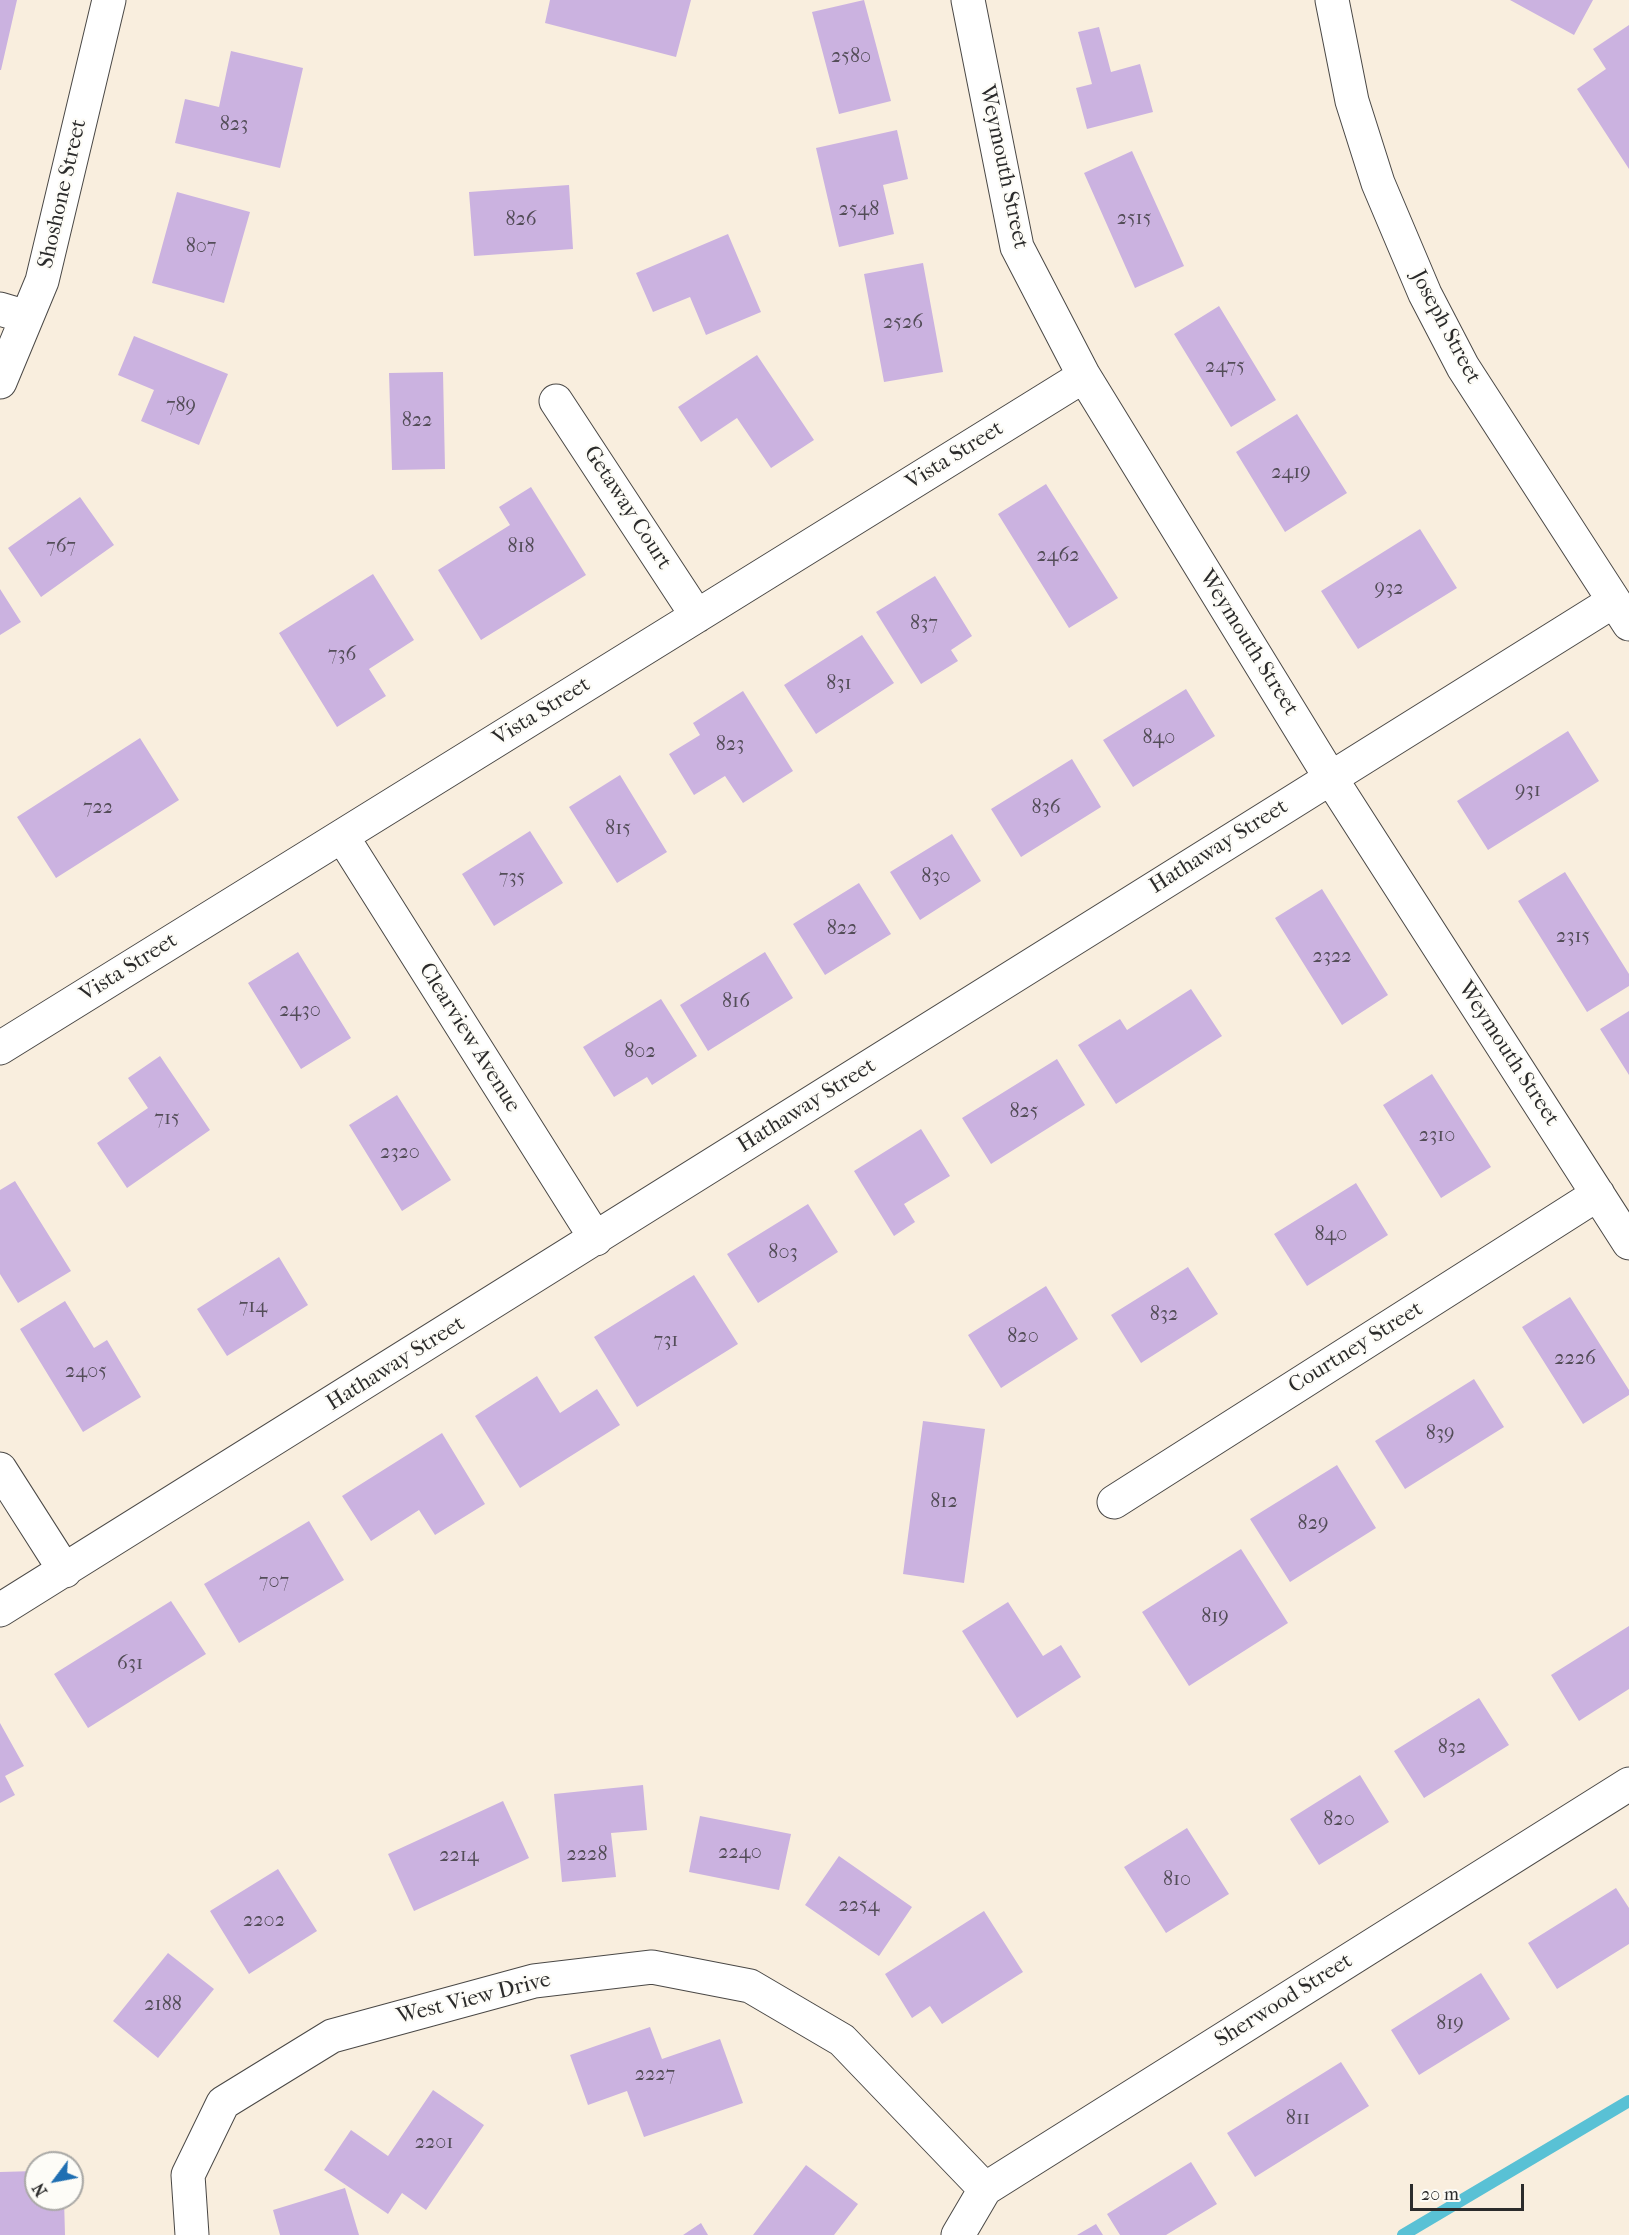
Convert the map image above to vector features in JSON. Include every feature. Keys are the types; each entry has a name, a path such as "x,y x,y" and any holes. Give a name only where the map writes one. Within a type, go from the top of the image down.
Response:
{"street":[{"name":"Shoshone Street","path":"0,382 14,313 42,281 109,0"},
{"name":"Weymouth Street","path":"968,0 1017,247 1084,376 1330,777 1629,1243"},
{"name":"Joseph Street","path":"1332,0 1352,101 1378,183 1425,294 1463,368 1622,612"},
{"name":"Vista Street","path":"0,1048 1084,376"},
{"name":"Getaway Court","path":"556,401 697,616"},
{"name":"Hathaway Street","path":"0,1610 596,1239 1330,777 1622,612"},
{"name":"Clearview Avenue","path":"342,837 596,1239"},
{"name":"Courtney Street","path":"1114,1502 1598,1194"},
{"path":"0,1469 65,1571"},
{"name":"Sherwood Street","path":"958,2235 985,2189 1629,1784"},
{"name":"West View Drive","path":"192,2235 188,2175 223,2103 332,2036 534,1981 652,1967 750,1986 842,2040 985,2189"}],"building":[{"path":"0,0 17,0 1,70 0,70"},
{"path":"550,0 691,0 676,57 545,23"},
{"path":"864,0 891,101 839,114 812,12"},
{"path":"1510,0 1593,0 1574,35"},
{"path":"1629,25 1629,169 1577,89 1606,69 1593,49"},
{"path":"1099,27 1111,72 1140,64 1153,112 1087,129 1076,88 1092,84 1078,32"},
{"path":"231,51 303,68 280,168 175,143 185,99 219,107"},
{"path":"897,130 908,179 883,185 894,234 839,247 816,148"},
{"path":"1132,151 1184,266 1135,288 1084,173"},
{"path":"569,185 573,249 474,256 469,192"},
{"path":"177,192 250,212 224,303 152,283"},
{"path":"728,234 761,312 706,335 690,297 653,312 636,273"},
{"path":"923,263 943,372 884,382 864,274"},
{"path":"1219,306 1276,400 1231,427 1174,334"},
{"path":"134,336 228,374 199,445 141,421 154,390 118,375"},
{"path":"757,355 814,440 771,468 737,418 701,442 678,407"},
{"path":"443,372 445,469 392,470 389,373"},
{"path":"1297,414 1347,493 1285,532 1236,452"},
{"path":"1046,484 1118,598 1069,628 998,514"},
{"path":"531,487 586,575 481,640 438,570 510,525 499,507"},
{"path":"80,497 114,545 41,597 8,548"},
{"path":"1420,529 1457,588 1358,649 1321,591"},
{"path":"373,574 414,640 369,669 386,696 337,727 279,633"},
{"path":"935,576 972,636 951,650 958,661 921,684 876,612"},
{"path":"0,589 21,622 0,635"},
{"path":"862,635 894,683 816,734 784,685"},
{"path":"1186,689 1215,736 1133,787 1103,740"},
{"path":"743,691 793,771 743,803 725,776 694,795 669,754 700,735 693,723"},
{"path":"1568,731 1599,781 1488,850 1457,801"},
{"path":"140,738 179,800 56,878 17,817"},
{"path":"1072,759 1101,807 1021,857 991,809"},
{"path":"620,775 667,852 617,883 569,807"},
{"path":"530,831 563,883 494,926 462,874"},
{"path":"952,834 981,881 920,920 890,872"},
{"path":"1565,872 1629,974 1629,986 1587,1012 1518,901"},
{"path":"859,883 891,934 825,975 793,924"},
{"path":"1322,889 1388,995 1342,1025 1275,918"},
{"path":"298,952 351,1038 301,1069 248,983"},
{"path":"765,952 793,998 708,1051 680,1005"},
{"path":"1191,989 1222,1036 1116,1104 1078,1045 1120,1019 1127,1030"},
{"path":"661,999 697,1056 652,1085 647,1077 614,1097 583,1047"},
{"path":"1629,1011 1629,1075 1600,1029"},
{"path":"160,1056 210,1130 127,1188 97,1143 148,1108 128,1078"},
{"path":"1057,1059 1085,1105 991,1164 962,1118"},
{"path":"1432,1074 1491,1167 1441,1198 1383,1105"},
{"path":"397,1095 451,1180 402,1211 349,1125"},
{"path":"921,1129 950,1176 904,1204 915,1222 894,1236 854,1171"},
{"path":"15,1181 71,1271 18,1303 0,1274 0,1190"},
{"path":"1356,1183 1388,1235 1307,1286 1274,1234"},
{"path":"808,1204 838,1252 758,1303 727,1254"},
{"path":"279,1257 308,1305 227,1356 197,1309"},
{"path":"1188,1267 1218,1314 1141,1363 1111,1315"},
{"path":"694,1275 738,1344 637,1407 594,1337"},
{"path":"1046,1286 1078,1339 1001,1388 968,1335"},
{"path":"1570,1297 1629,1390 1629,1395 1583,1424 1522,1327"},
{"path":"65,1301 94,1348 107,1340 141,1397 83,1432 20,1329"},
{"path":"537,1376 560,1413 597,1389 620,1425 520,1488 475,1416"},
{"path":"1474,1379 1504,1427 1405,1489 1375,1441"},
{"path":"923,1421 985,1429 964,1583 903,1574"},
{"path":"442,1433 485,1504 435,1535 419,1510 371,1541 342,1496"},
{"path":"1337,1465 1376,1528 1290,1582 1250,1519"},
{"path":"309,1521 344,1580 239,1643 204,1584"},
{"path":"1241,1549 1288,1623 1189,1686 1142,1612"},
{"path":"171,1601 206,1654 88,1728 54,1674"},
{"path":"1008,1602 1043,1656 1061,1645 1081,1677 1017,1718 962,1631"},
{"path":"1629,1626 1629,1689 1579,1721 1551,1675"},
{"path":"1479,1698 1509,1745 1424,1798 1394,1751"},
{"path":"0,1723 24,1766 5,1776 15,1795 0,1803"},
{"path":"1360,1775 1389,1822 1319,1865 1290,1819"},
{"path":"643,1785 647,1830 611,1833 616,1877 562,1882 554,1794"},
{"path":"503,1801 529,1858 414,1911 388,1854"},
{"path":"700,1816 791,1834 779,1890 689,1872"},
{"path":"1187,1828 1229,1894 1166,1933 1124,1867"},
{"path":"839,1856 912,1907 879,1956 805,1905"},
{"path":"278,1869 317,1931 249,1974 210,1911"},
{"path":"1616,1888 1629,1908 1629,1944 1557,1989 1528,1943"},
{"path":"984,1911 1023,1972 942,2024 930,2006 912,2018 885,1974"},
{"path":"168,1953 214,1989 158,2058 113,2021"},
{"path":"1481,1973 1510,2019 1419,2075 1391,2030"},
{"path":"650,2027 662,2059 720,2039 743,2103 644,2137 627,2091 588,2105 570,2055"},
{"path":"1341,2062 1369,2106 1255,2177 1227,2133"},
{"path":"433,2090 484,2125 426,2210 402,2193 388,2214 324,2170 351,2130 388,2156"},
{"path":"1191,2162 1217,2204 1166,2235 1120,2235 1107,2214"},
{"path":"806,2165 858,2204 834,2235 753,2235"},
{"path":"24,2171 24,2211 64,2211 65,2235 0,2235 0,2172"},
{"path":"345,2188 359,2235 280,2235 273,2210"},
{"path":"701,2223 708,2235 683,2235"},
{"path":"1096,2224 1103,2235 1077,2235"}],"waterway":[{"path":"1403,2235 1629,2101"}]}
